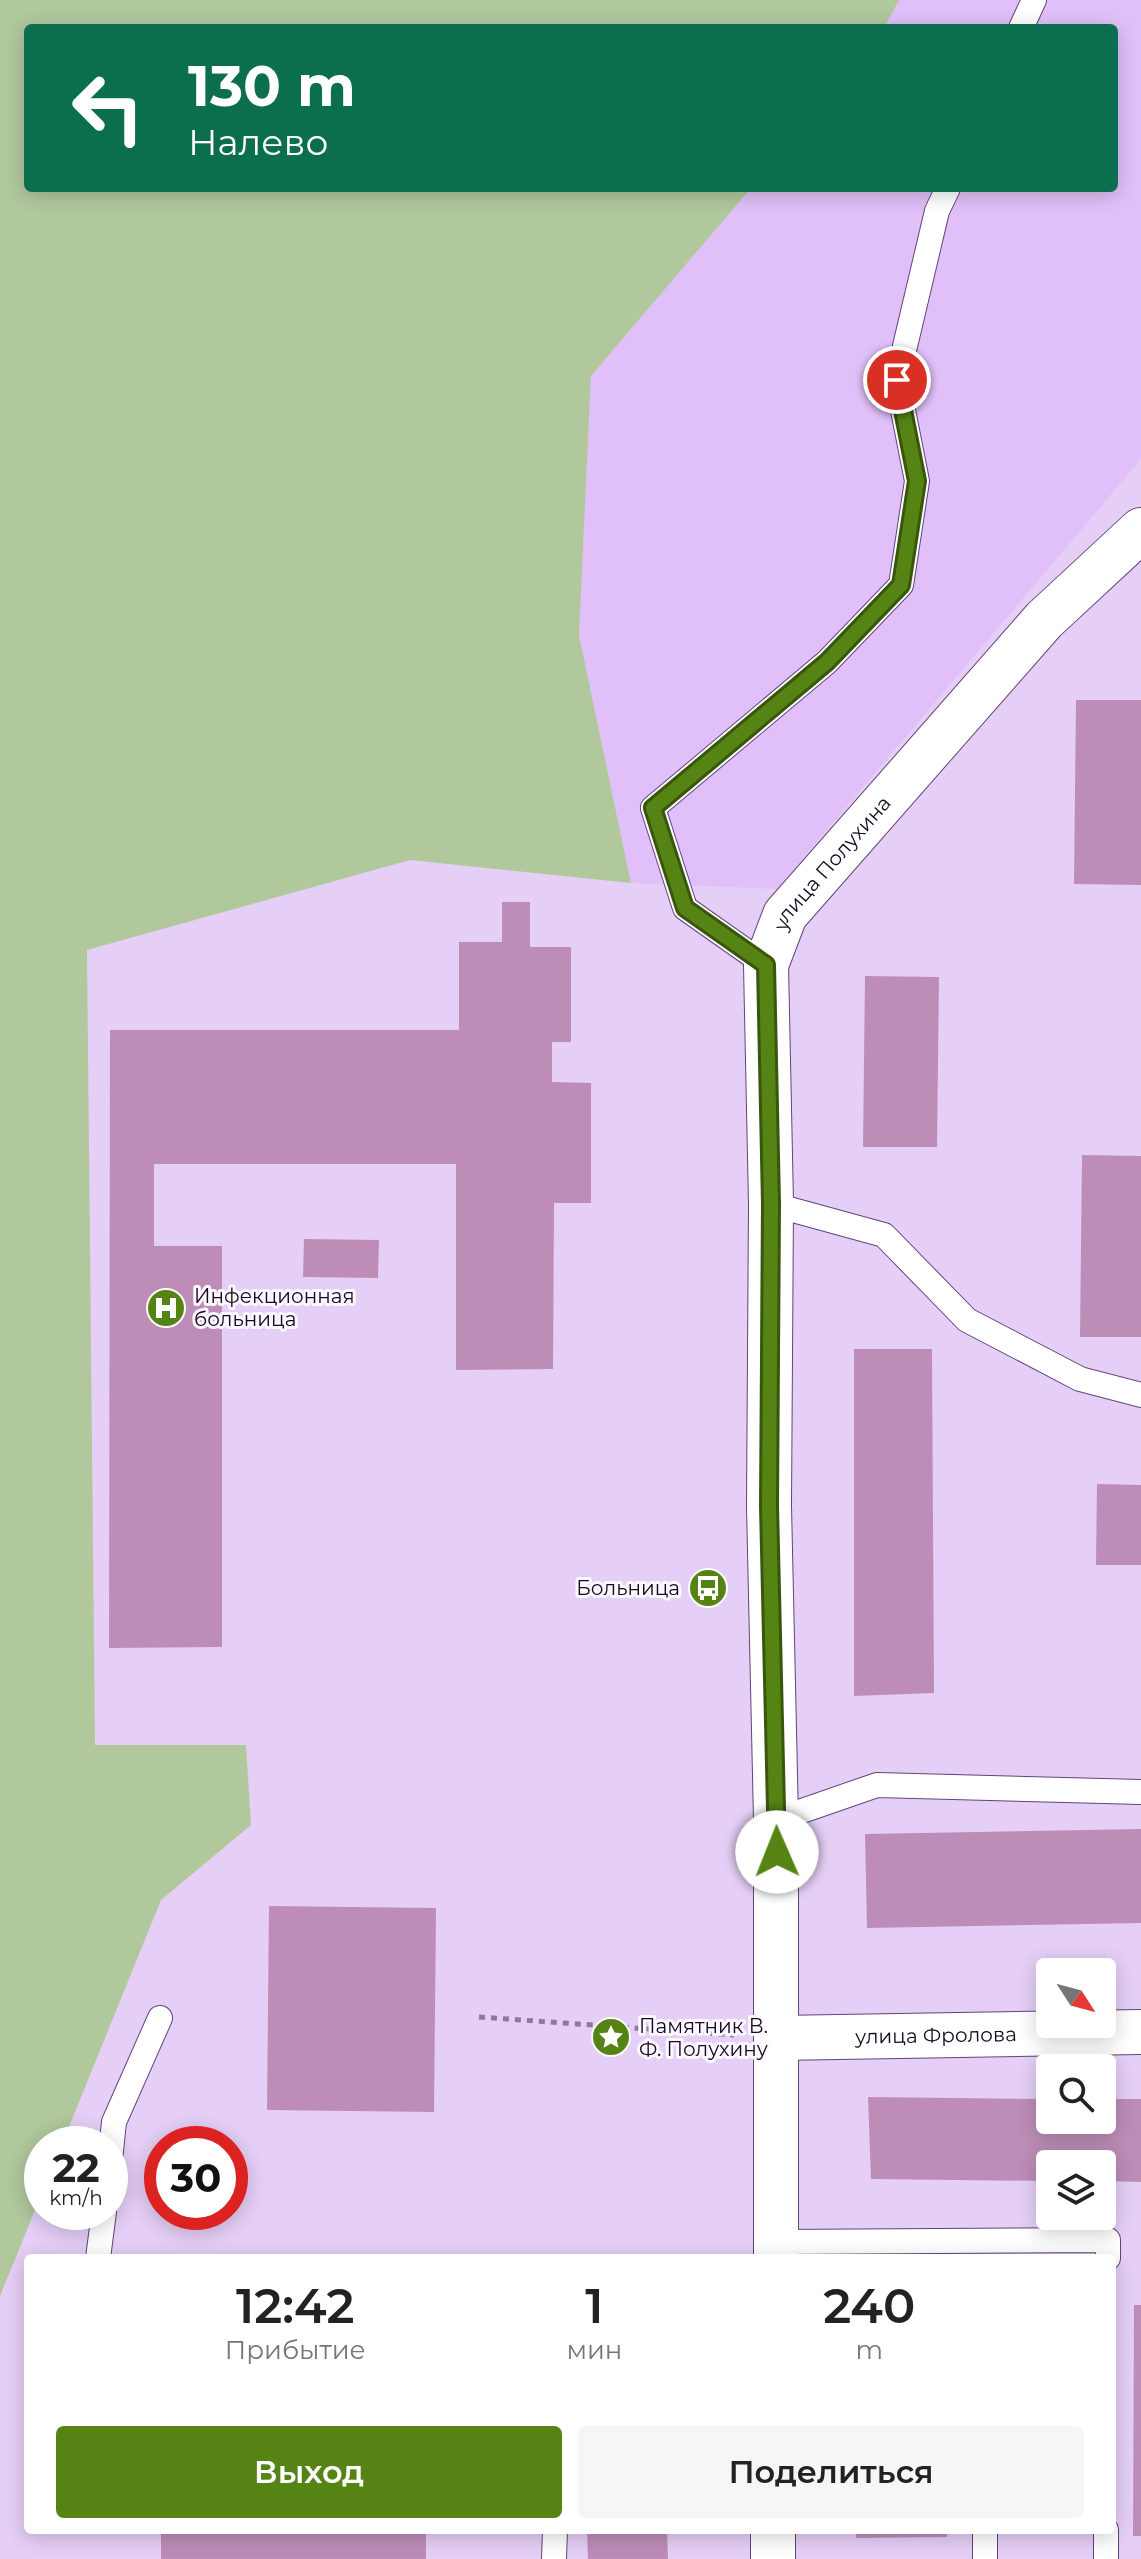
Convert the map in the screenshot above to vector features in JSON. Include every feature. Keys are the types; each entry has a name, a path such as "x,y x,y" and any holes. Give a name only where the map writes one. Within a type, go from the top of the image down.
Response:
{"street":[{"name":"улица Полухина","path":"776,2250 778,2038 769,1506 771,1204 766,965 785,915 1044,620 1141,530"},
{"name":"улица Фролова","path":"778,2038 1141,2032"},
{"path":"773,2534 773,2559"}],"lane":[{"path":"1023,24 1034,0"},
{"path":"766,965 685,908 653,808 827,662 901,585 917,481 897,380 937,211 946,192"},
{"path":"771,1204 884,1235 967,1320 1080,1379 1141,1395"},
{"path":"776,1820 877,1785 1141,1792"},
{"path":"114,2126 160,2018"},
{"path":"99,2254 102,2230"},
{"path":"776,2250 985,2248 1108,2240 1108,2254"},
{"path":"554,2559 555,2534"},
{"path":"985,2534 985,2559"},
{"path":"1106,2534 1106,2559"}],"path":[{"path":"479,2017 778,2038"}],"shaded area":[{"path":"899,0 1141,0 1141,459 777,889 631,883 579,635 591,376 748,192 1118,192 1118,24 886,24"}],"green space":[{"path":"0,0 899,0 886,24 24,24 24,192 748,192 591,376 579,635 631,883 410,860 87,950 95,1745 246,1745 251,1825 161,1900 69,2126 24,2126 24,2230 27,2230 0,2296"}],"building":[{"path":"1076,700 1141,700 1141,885 1074,884"},
{"name":"Инфекционная больница","path":"502,902 530,902 530,947 571,947 571,1042 552,1042 552,1082 591,1083 591,1203 554,1203 553,1369 456,1370 456,1164 154,1164 154,1246 222,1246 222,1647 109,1648 110,1030 459,1030 459,942 502,942"},
{"path":"865,976 939,977 937,1147 863,1147"},
{"path":"1082,1155 1141,1156 1141,1337 1080,1337"},
{"path":"304,1239 379,1240 378,1278 303,1277"},
{"path":"854,1349 932,1349 934,1693 854,1696"},
{"path":"1097,1484 1141,1485 1141,1565 1096,1565"},
{"path":"1141,1829 1141,1923 867,1928 865,1834"},
{"path":"269,1906 436,1908 434,2112 267,2110"},
{"path":"868,2097 1036,2099 1036,2134 1116,2134 1116,2099 1141,2099 1141,2182 1116,2181 1116,2150 1036,2150 1036,2181 871,2179"},
{"path":"1134,2305 1141,2305 1141,2536 1133,2536"},
{"path":"161,2534 426,2534 426,2559 161,2559"},
{"path":"587,2534 667,2534 668,2559 588,2559"},
{"path":"856,2534 947,2534 947,2537 856,2538"}],"place":[{"name":"Инфекционная больница","path":"166,1308"},
{"name":"Больница","path":"708,1588"},
{"name":"Памятник В. Ф. Полухину","path":"611,2037"}],"route":[{"path":"777,1852 769,1506 771,1204 766,965 685,908 653,808 827,662 901,585 917,481 897,380"}]}
